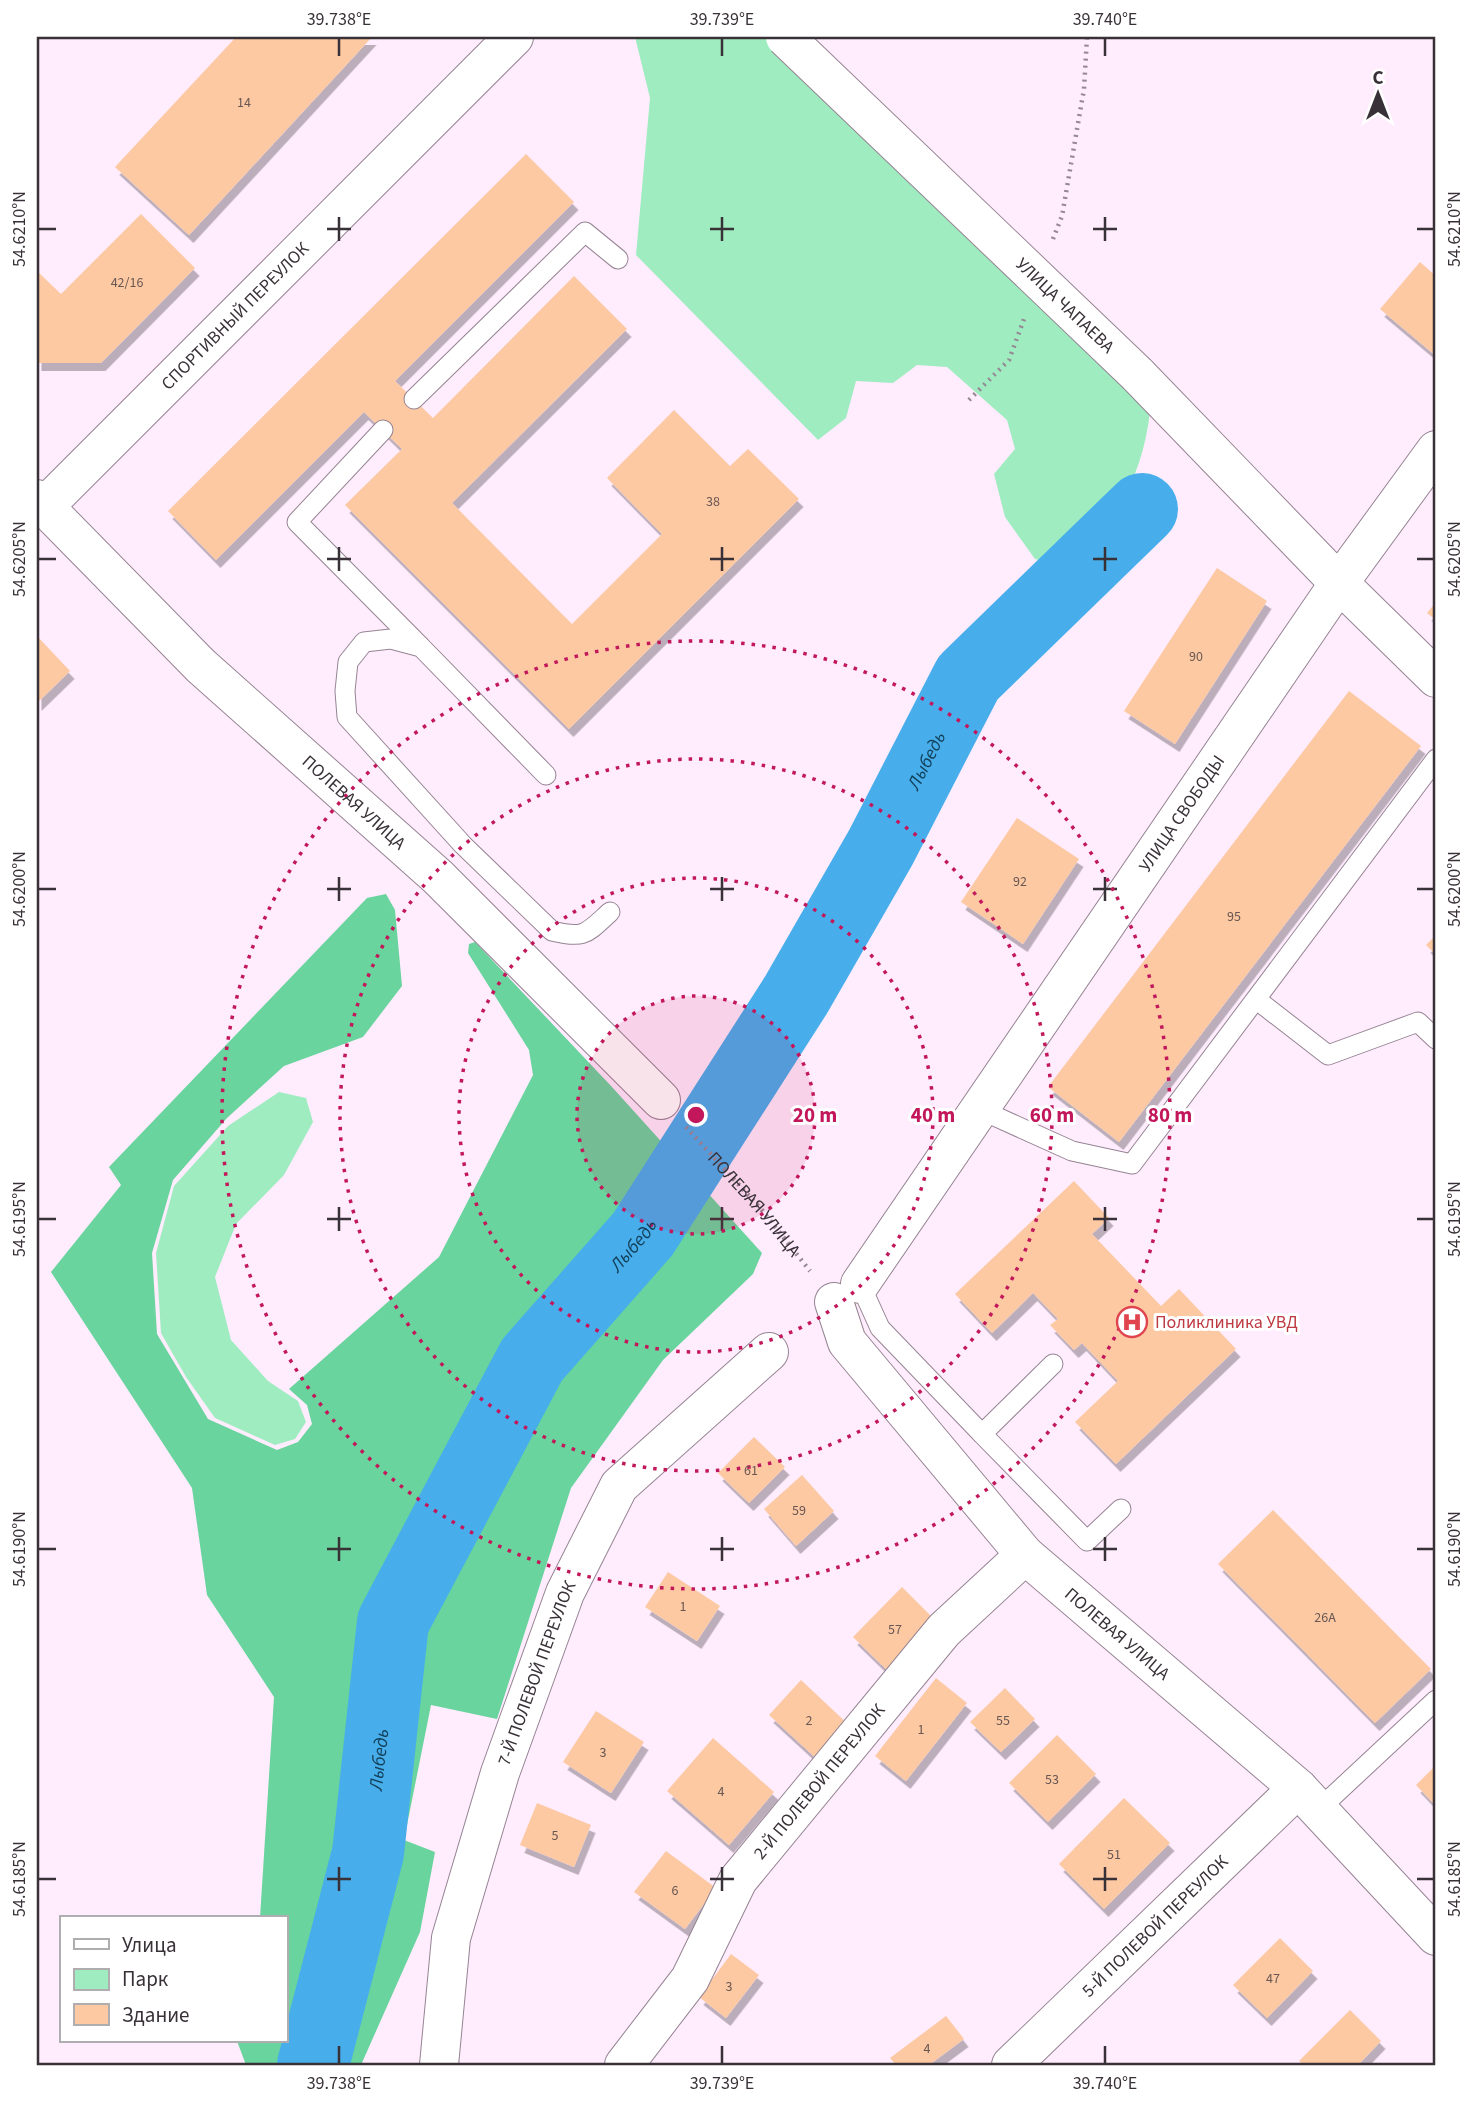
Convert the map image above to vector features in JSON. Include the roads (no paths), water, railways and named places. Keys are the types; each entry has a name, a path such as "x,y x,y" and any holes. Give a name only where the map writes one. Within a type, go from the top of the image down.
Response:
{"street":[{"name":"СПОРТИВНЫЙ ПЕРЕУЛОК","path":"40,503 514,37"},
{"name":"УЛИЦА ЧАПАЕВА","path":"785,37 1137,374 1339,583 1436,678"},
{"name":"УЛИЦА СВОБОДЫ","path":"847,1293 979,1109 1339,583 1436,450"},
{"name":"ПОЛЕВАЯ УЛИЦА","path":"40,503 201,666 438,877 661,1100"},
{"name":"ПОЛЕВАЯ УЛИЦА","path":"847,1293 848,1342 1025,1555 1308,1799 1436,1936"},
{"name":"7-Й ПОЛЕВОЙ ПЕРЕУЛОК","path":"439,2065 451,1938 500,1773 565,1593 619,1486 769,1352"},
{"name":"2-Й ПОЛЕВОЙ ПЕРЕУЛОК","path":"624,2065 690,1979 737,1880 944,1630 1025,1555"},
{"name":"5-Й ПОЛЕВОЙ ПЕРЕУЛОК","path":"1012,2065 1308,1799"}],"lane":[{"path":"414,399 585,232 618,258"},
{"path":"383,430 297,522 546,775"},
{"path":"421,647 391,639 364,642 348,663 345,691 347,717 463,845 552,931 572,936 587,933 610,912"},
{"path":"979,1109 1072,1151 1132,1164 1436,759"},
{"path":"1256,1000 1328,1055 1418,1022 1436,1039"},
{"path":"847,1293 1087,1541 1121,1509"},
{"path":"982,1433 1053,1364"},
{"path":"1308,1799 1436,1700"}],"waterway":[{"name":"Лыбедь","path":"313,2065 368,1853 393,1622 532,1360 643,1234 796,995 881,847 968,678 1142,509"}],"place":[{"name":"Поликлиника УВД","path":"1132,1322"}]}
